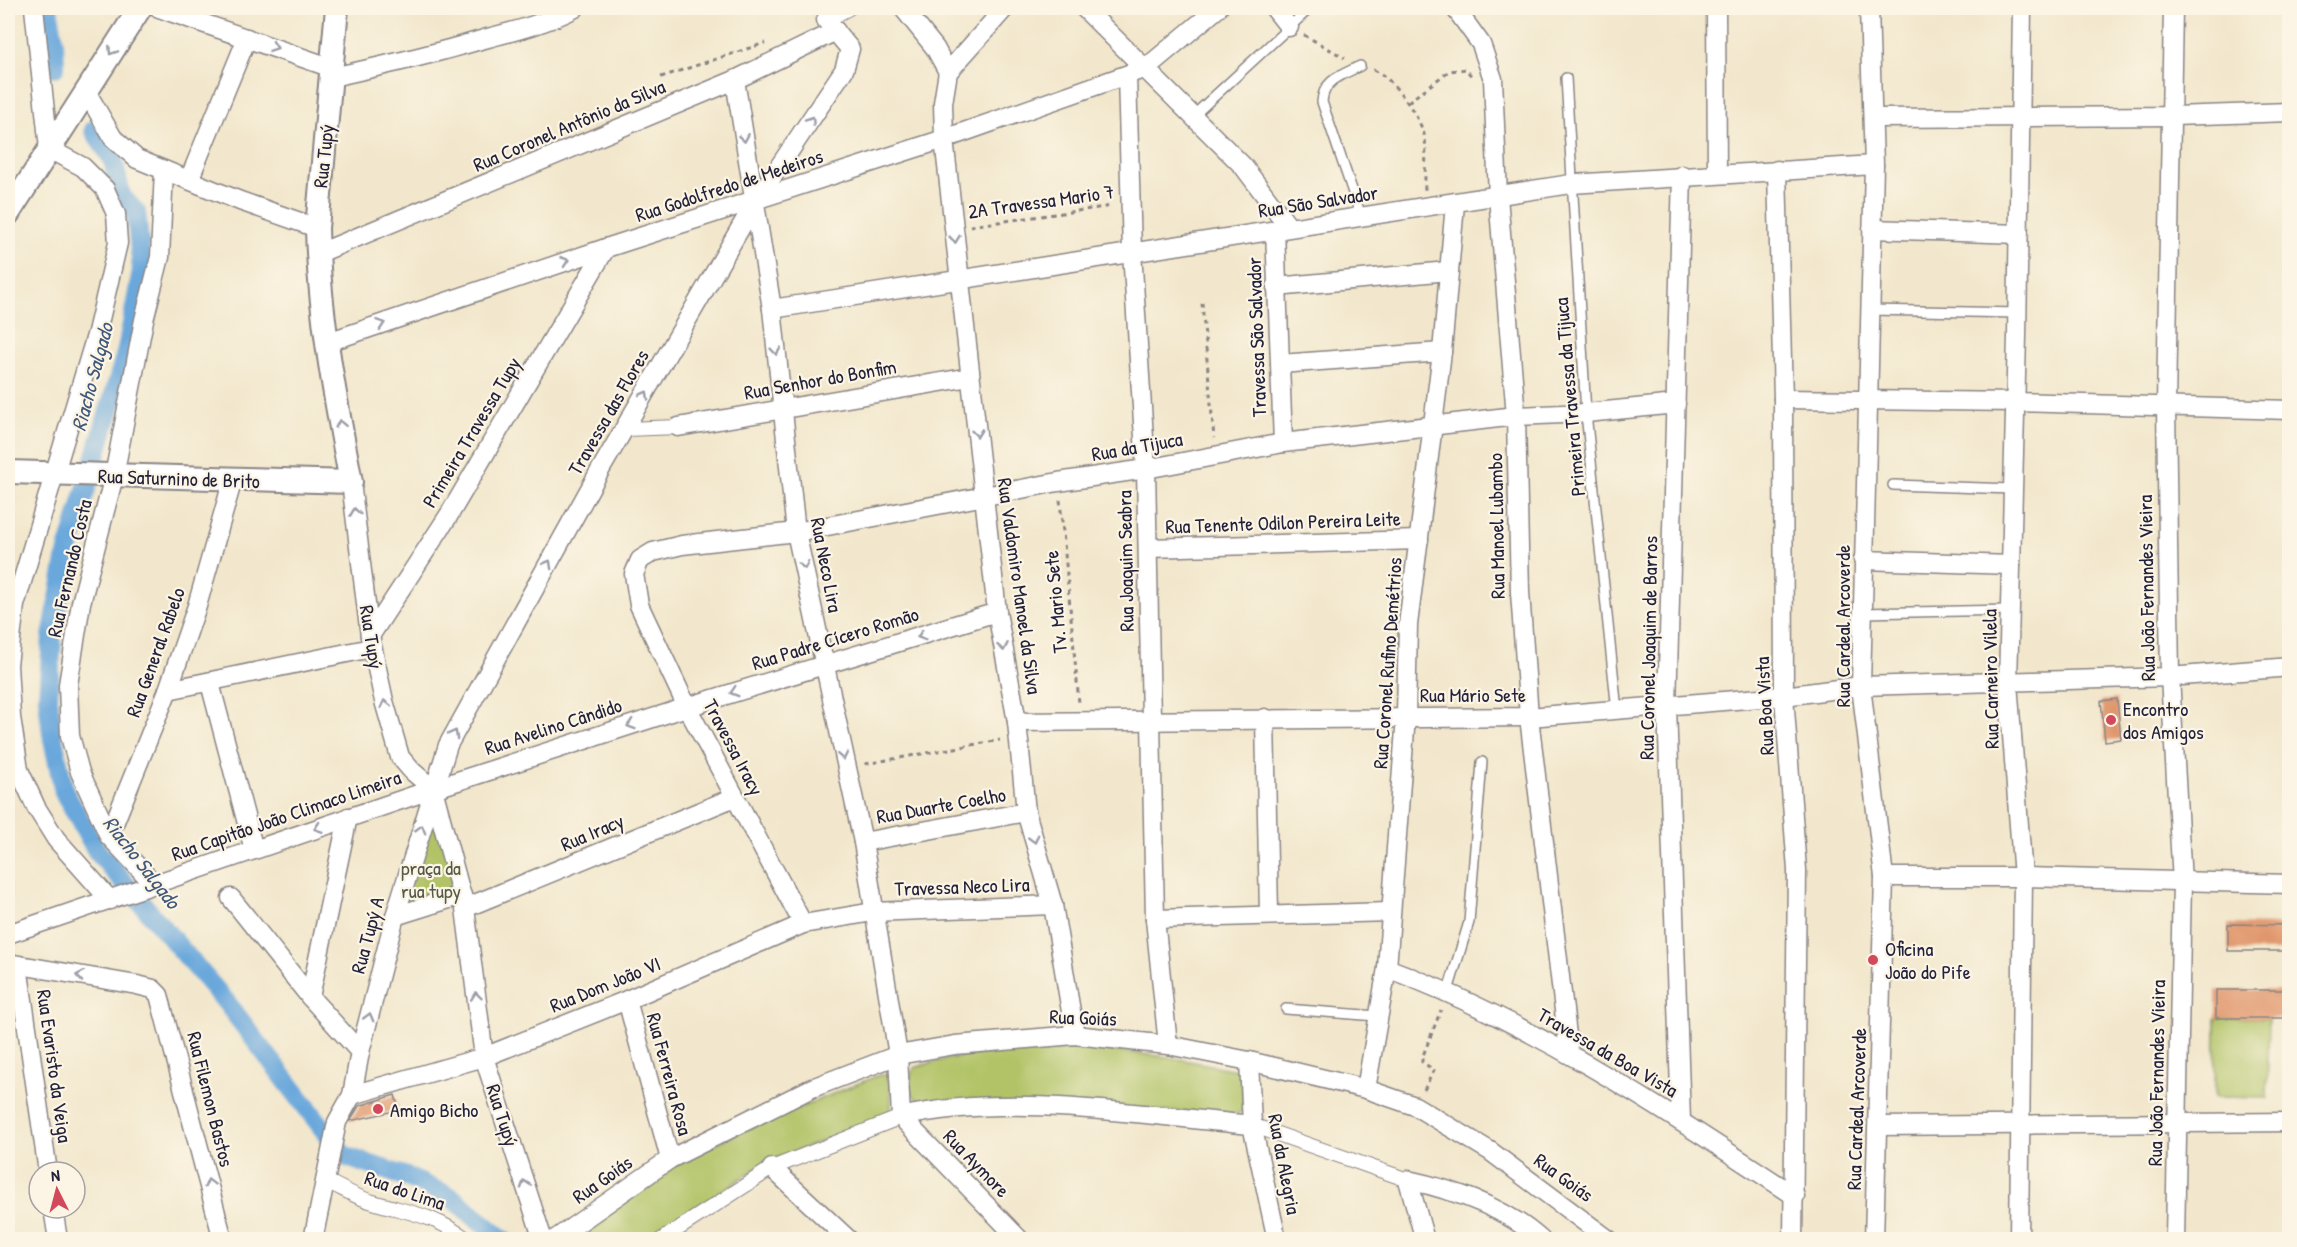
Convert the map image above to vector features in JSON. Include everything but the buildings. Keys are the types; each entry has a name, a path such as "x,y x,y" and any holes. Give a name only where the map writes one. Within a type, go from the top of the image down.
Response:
{"street":[{"path":"34,8 49,149"},
{"path":"8,214 49,149 66,127 85,93 140,8"},
{"path":"159,8 247,38 332,72 411,60 556,18 576,8"},
{"name":"Rua Tupý","path":"337,8 317,228 317,254 325,343 351,482 370,642 400,756 412,771 433,789 464,902 484,1057 543,1239"},
{"path":"831,26 849,8"},
{"path":"903,8 935,48 948,72 1005,8"},
{"path":"1084,8 1243,166 1282,228"},
{"name":"Rua Godolfredo de Medeiros","path":"325,343 606,248 944,139 1146,68 1218,8"},
{"path":"1274,8 1289,27"},
{"name":"Rua Manoel Lubambo","path":"1455,8 1481,44 1493,80 1498,196 1516,416 1520,592 1529,717 1569,1052"},
{"path":"1716,8 1717,172"},
{"name":"Rua Cardeal Arcoverde","path":"1869,8 1874,165 1861,686 1884,877 1879,1126 1874,1239"},
{"name":"Rua Carneiro Vilela","path":"2019,1239 2023,877 2008,684 2018,313 2022,8"},
{"name":"Rua João Fernandes Vieira","path":"2173,8 2173,116 2166,406 2170,677 2182,882 2175,1239"},
{"name":"Travessa das Flores","path":"433,789 448,745 598,474 756,201 844,70 850,49 831,26"},
{"name":"Rua Coronel Antônio da Silva","path":"317,254 735,80 831,26"},
{"path":"189,180 247,38"},
{"name":"Rua Valdomiro Manoel da Silva","path":"948,72 943,103 944,139 997,612 1018,729 1026,812 1053,905 1075,1035"},
{"name":"Rua Joaquim Seabra","path":"1127,75 1132,252 1146,469 1155,919 1168,1045"},
{"name":"Rua Neco Lira","path":"735,80 772,309 796,532 845,768 863,842 898,1055 901,1117"},
{"path":"85,93 113,138 137,159 317,228"},
{"path":"1874,118 2173,116 2289,112"},
{"path":"49,149 83,167 105,189 117,214 118,243 98,332 15,605 8,665 13,769 56,839 113,899"},
{"name":"Rua São Salvador","path":"772,309 1282,228 1455,204 1570,184 1717,172 1874,165"},
{"name":"Rua Fernando Costa","path":"154,884 109,836 80,772 70,736 68,686 84,593 113,476 144,320 160,257 164,170"},
{"name":"Rua Boa Vista","path":"1777,170 1783,399 1784,696 1797,870 1793,1239"},
{"name":"Rua Coronel Joaquim de Barros","path":"1681,1121 1666,706 1682,175"},
{"name":"Rua Coronel Rufino Demétrios","path":"1366,1089 1387,968 1406,716 1408,625 1442,352 1455,204"},
{"name":"Travessa São Salvador","path":"1282,228 1276,287 1283,443"},
{"path":"1872,229 2019,234"},
{"name":"Primeira Travessa Tupy","path":"370,642 449,515 606,248"},
{"path":"1276,287 1448,271"},
{"path":"1280,364 1442,352"},
{"name":"Rua Senhor do Bonfim","path":"678,427 970,377"},
{"path":"1783,399 2015,402 2289,410"},
{"name":"Rua da Tijuca","path":"634,588 634,574 640,560 652,552 682,545 796,532 1058,482 1146,469 1283,443 1516,416 1586,413 1676,404"},
{"path":"626,429 678,427"},
{"name":"Rua Saturnino de Brito","path":"8,472 351,482"},
{"name":"Rua General Rabelo","path":"109,836 168,690 197,606 234,480"},
{"name":"Rua Tenente Odilon Pereira Leite","path":"1148,548 1419,540"},
{"path":"1863,560 2011,565"},
{"name":"Travessa Iracy","path":"634,588 639,605 687,707 803,924"},
{"name":"Rua Padre Cícero Romão","path":"687,707 997,612"},
{"path":"168,690 210,683 370,642"},
{"name":"Rua Mário Sete","path":"1018,729 1081,720 1406,716 1529,717 1784,696 1861,686 2008,684 2170,677 2289,667"},
{"path":"210,683 254,850"},
{"name":"Rua Avelino Cândido","path":"433,789 687,707"},
{"path":"1265,718 1269,914"},
{"name":"Rua Capitão João Climaco Limeira","path":"8,934 433,789"},
{"name":"Rua Tupý A","path":"313,1239 337,1122 352,1095 360,1052 395,916 433,789"},
{"name":"Rua Iracy","path":"395,916 464,902 735,797"},
{"name":"Rua Duarte Coelho","path":"863,842 1026,812"},
{"path":"310,997 348,817"},
{"path":"1884,877 2023,877 2289,884"},
{"path":"231,898 310,997 360,1052"},
{"name":"Travessa Neco Lira","path":"873,912 1053,905"},
{"name":"Rua Dom João VI","path":"352,1095 484,1057 627,1000 803,924 873,912"},
{"path":"1155,919 1390,912"},
{"name":"Rua Filemon Bastos","path":"13,965 153,989 159,995 223,1239"},
{"name":"Rua Evaristo da Veiga","path":"13,965 46,1160"},
{"name":"Travessa da Boa Vista","path":"1387,968 1448,991 1569,1052 1681,1121 1795,1196"},
{"name":"Rua Ferreira Rosa","path":"627,1000 670,1159"},
{"name":"Rua Goiás","path":"554,1239 670,1159 812,1088 898,1055 955,1045 1075,1035 1168,1045 1250,1061 1366,1089 1415,1106 1490,1151 1609,1239"},
{"name":"Rua da Alegria","path":"1250,1061 1252,1125 1277,1239"},
{"path":"661,1239 772,1168 901,1117 927,1111 1046,1106 1252,1125 1408,1180 1445,1188 1520,1222 1540,1239"},
{"name":"Rua Aymore","path":"901,1117 1020,1239"},
{"path":"1879,1126 2289,1122"},
{"path":"772,1168 829,1234 849,1239"},
{"path":"1408,1180 1425,1239"},
{"name":"Rua do Lima","path":"326,1181 371,1202 423,1214 443,1223 468,1239"},
{"path":"55,1220 58,1239"}],"lane":[{"path":"1193,116 1310,8"},
{"path":"1360,66 1330,81 1323,91 1322,102 1361,216"},
{"name":"Primeira Travessa da Tijuca","path":"1566,78 1570,184 1586,413 1617,711"},
{"path":"1870,310 2018,313"},
{"path":"1893,485 2013,489"},
{"path":"1862,613 2010,610"},
{"path":"1448,991 1469,922 1482,762"},
{"path":"1286,1009 1377,1016"}],"path":[{"path":"1289,27 1360,66 1380,72 1408,102 1424,135 1425,208"},
{"path":"661,77 772,40"},
{"path":"1408,102 1449,71 1466,69 1475,81 1493,80"},
{"name":"2A Travessa Mario 7","path":"954,228 1132,203"},
{"path":"1202,303 1216,455"},
{"name":"Tv. Mario Sete","path":"1058,482 1081,720"},
{"path":"845,768 1018,729"},
{"path":"1415,1106 1434,1071 1422,1060 1448,991"}],"green space":[{"name":"praça da rua tupy","path":"433,789 462,895 397,911"},
{"path":"2216,1018 2269,1018 2267,1098 2215,1097"},
{"path":"1081,1047 1168,1057 1241,1071 1245,1109 1237,1114 926,1105 915,1098 910,1090 909,1085 914,1068 934,1062 976,1054"},
{"path":"879,1075 887,1075 891,1086 891,1110 884,1117 763,1164 649,1239 575,1240 576,1229 683,1160 733,1135"}],"waterway":[{"name":"Riacho Salgado","path":"48,8 54,42 55,67"},
{"name":"Riacho Salgado","path":"94,130 113,160 121,196 136,212 142,270 127,350 67,554 52,637 48,699 52,734 64,792 97,851 226,1002 344,1156 407,1177 451,1197 503,1240"}],"place":[{"name":"Encontro dos Amigos","path":"2111,720"},
{"name":"Oficina João do Pife","path":"1873,960"},
{"name":"Amigo Bicho","path":"378,1109"}]}
